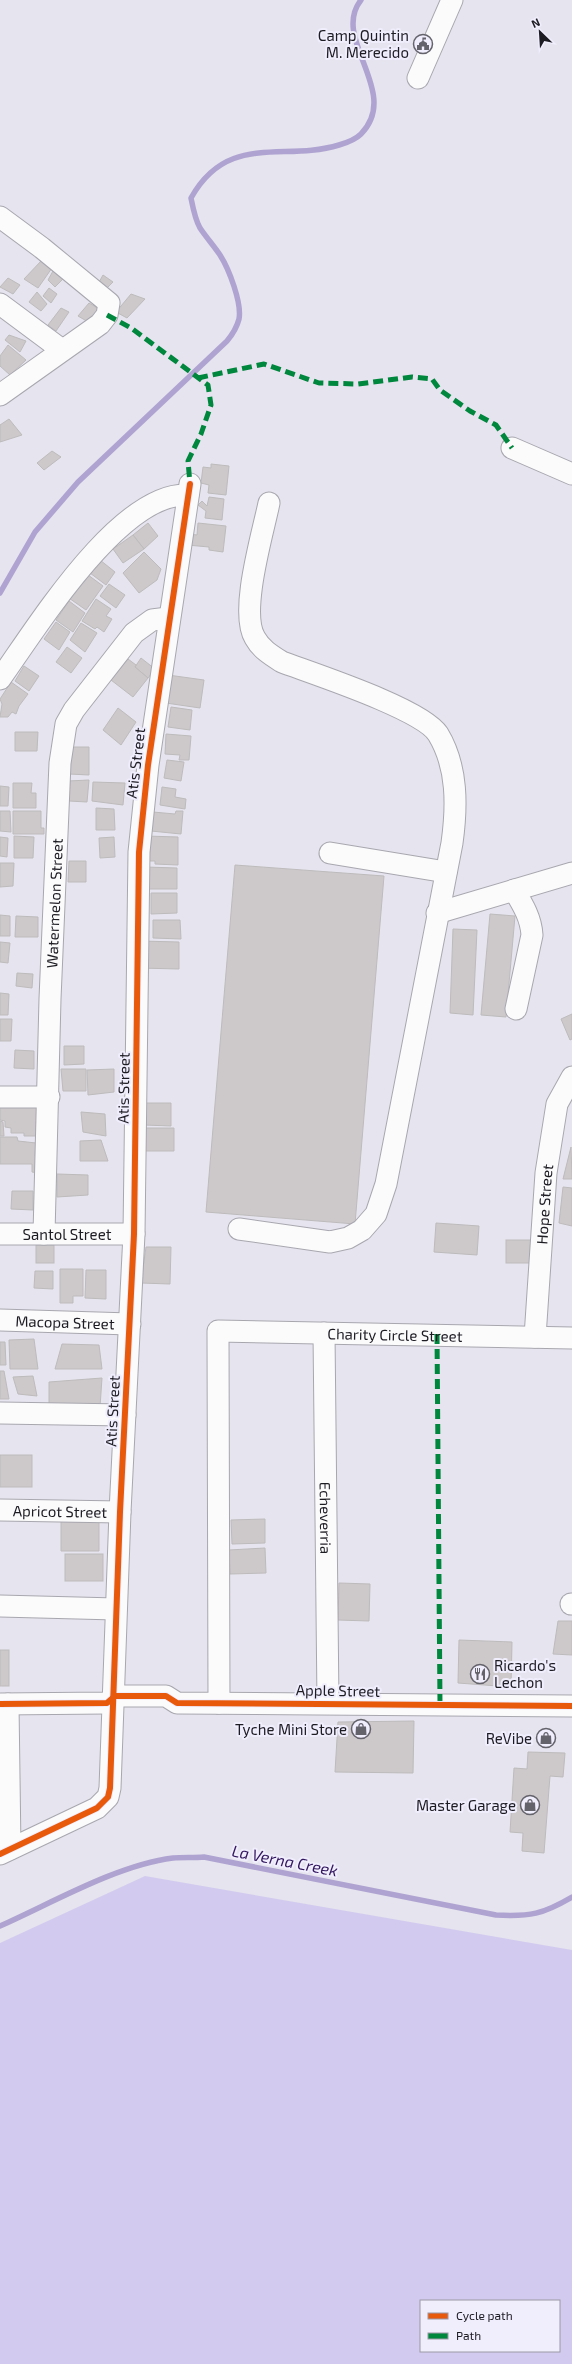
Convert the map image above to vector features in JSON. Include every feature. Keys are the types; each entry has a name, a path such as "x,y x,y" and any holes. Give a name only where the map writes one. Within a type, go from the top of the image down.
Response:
{"street":[{"path":"418,78 452,0"},
{"path":"0,217 42,248 109,303 107,315 100,324 62,350 4,386"},
{"path":"0,304 62,350"},
{"path":"512,448 572,474"},
{"name":"Atis Street","path":"0,679 83,565 108,538 142,511 163,498 189,490 168,618 148,765 139,852 134,1234 120,1512 110,1788 108,1797 97,1808 5,1851"},
{"path":"239,1229 330,1242 348,1238 355,1234 376,1214 386,1184 446,872 456,812 453,777 447,752 438,734 428,723 407,711 282,662 264,650 254,637 249,620 249,601 269,503"},
{"name":"Watermelon Street","path":"44,1234 49,1097 50,999 60,763 66,724 76,706 134,633 152,620 168,618"},
{"path":"330,853 446,872"},
{"path":"437,913 572,874"},
{"path":"514,890 527,913 531,925 532,935 516,1009"},
{"name":"Hope Street","path":"535,1337 546,1173 557,1104 572,1077"},
{"path":"0,1097 49,1097"},
{"name":"Santol Street","path":"0,1234 134,1234"},
{"name":"Macopa Street","path":"0,1320 130,1324"},
{"name":"Charity Circle Street","path":"219,1703 218,1331 572,1338"},
{"name":"Echeverria","path":"324,1333 328,1703"},
{"path":"0,1413 125,1415"},
{"name":"Apricot Street","path":"0,1510 120,1512"},
{"path":"0,1606 116,1609"},
{"name":"Apple Street","path":"4,1704 112,1703 166,1709 177,1703 572,1706"},
{"path":"4,1704 5,1851"}],"shaded area":[{"path":"145,1876 572,1950 572,2364 0,2364 0,1943"}],"building":[{"path":"42,260 52,268 38,288 24,279"},
{"path":"53,271 65,277 55,287 48,280"},
{"path":"103,275 113,282 105,290 98,284"},
{"path":"8,278 20,285 13,294 0,287"},
{"path":"49,288 57,294 51,303 43,296"},
{"path":"37,292 47,304 41,311 29,302"},
{"path":"131,294 145,299 127,318 116,312"},
{"path":"89,303 101,310 90,323 78,316"},
{"path":"61,308 69,312 56,331 48,325"},
{"path":"9,335 26,341 20,352 5,340"},
{"path":"8,345 26,360 10,375 0,366 0,356"},
{"path":"9,419 22,435 0,442 0,425"},
{"path":"52,451 61,457 44,470 37,463"},
{"path":"211,464 229,466 226,495 208,493 209,485 201,483 203,467 211,468"},
{"path":"209,497 224,499 222,520 205,518 206,511 198,505 202,501 207,506"},
{"path":"148,523 158,536 144,549 133,535"},
{"path":"198,523 226,526 223,552 209,550 209,547 187,545 189,534 197,535"},
{"path":"133,535 144,549 123,563 113,549"},
{"path":"144,552 161,569 157,580 139,593 123,573"},
{"path":"100,560 115,572 106,585 90,573"},
{"path":"84,572 103,586 86,610 66,596"},
{"path":"109,584 125,595 116,608 100,596"},
{"path":"96,599 111,609 106,616 112,619 104,632 97,627 95,629 82,621"},
{"path":"69,601 85,613 73,632 56,620"},
{"path":"56,622 70,632 59,650 44,639"},
{"path":"81,623 97,633 85,652 70,640"},
{"path":"67,647 82,658 71,673 56,662"},
{"path":"141,658 155,669 148,678 135,667"},
{"path":"128,659 148,678 133,697 111,680"},
{"path":"24,666 39,676 29,691 15,681"},
{"path":"168,675 204,680 200,708 159,702"},
{"path":"11,682 28,694 19,706 16,714 12,712 8,717 0,717 2,704 0,699"},
{"path":"171,707 192,710 190,730 168,727"},
{"path":"118,708 136,722 121,745 103,730"},
{"path":"15,732 38,732 37,751 15,751"},
{"path":"166,734 191,736 189,760 179,760 180,755 165,754"},
{"path":"69,747 89,747 89,775 69,774"},
{"path":"167,760 184,762 181,781 164,778"},
{"path":"89,780 87,802 69,801 68,781"},
{"path":"93,782 125,783 123,805 92,801"},
{"path":"13,783 32,783 31,793 36,793 36,808 13,808"},
{"path":"0,786 9,787 8,806 0,806"},
{"path":"162,787 176,789 175,797 186,799 185,809 160,805"},
{"path":"96,808 114,809 115,830 96,830"},
{"path":"0,811 10,811 11,832 0,831"},
{"path":"13,811 41,811 41,828 44,828 44,834 13,834"},
{"path":"176,811 183,811 181,834 151,831 153,812 175,814"},
{"path":"14,836 34,837 33,858 14,858"},
{"path":"146,836 178,837 178,865 155,864 155,861 145,861"},
{"path":"0,837 8,838 7,857 0,856"},
{"path":"114,837 115,857 100,858 99,838"},
{"path":"69,861 86,861 86,882 68,882"},
{"path":"0,863 14,863 13,886 0,887"},
{"path":"235,865 384,876 355,1224 206,1212"},
{"path":"145,867 177,868 177,889 144,889"},
{"path":"151,893 177,893 177,913 151,914"},
{"path":"490,914 515,916 506,1017 481,1015"},
{"path":"0,915 10,916 10,936 0,936"},
{"path":"16,916 38,917 38,937 15,937"},
{"path":"153,920 180,920 181,939 153,938"},
{"path":"453,929 477,930 473,1015 450,1013"},
{"path":"140,941 179,942 179,969 139,968"},
{"path":"0,942 10,943 8,963 0,962"},
{"path":"17,973 33,974 32,988 16,986"},
{"path":"0,993 9,994 8,1015 0,1015"},
{"path":"572,1014 572,1039 570,1040 561,1019"},
{"path":"0,1019 12,1019 11,1041 0,1041"},
{"path":"64,1046 84,1046 84,1064 64,1065"},
{"path":"15,1050 34,1051 34,1069 14,1068"},
{"path":"61,1069 86,1069 86,1091 63,1091"},
{"path":"114,1069 114,1092 88,1095 87,1070"},
{"path":"0,1102 43,1105 43,1136 24,1136 24,1133 11,1133 11,1128 5,1127 5,1121 0,1120"},
{"path":"144,1103 171,1103 171,1126 144,1125"},
{"path":"81,1112 105,1114 106,1136 83,1132"},
{"path":"0,1121 3,1122 4,1136 0,1136"},
{"path":"143,1128 174,1128 174,1151 144,1151"},
{"path":"0,1137 17,1137 18,1141 36,1143 35,1156 42,1156 38,1173 32,1172 32,1164 0,1164"},
{"path":"101,1140 108,1161 80,1161 80,1141"},
{"path":"571,1147 572,1179 563,1179"},
{"path":"57,1174 88,1175 88,1195 57,1197"},
{"path":"563,1187 572,1188 572,1226 559,1223"},
{"path":"12,1191 33,1191 33,1210 11,1209"},
{"path":"436,1223 479,1226 477,1255 434,1252"},
{"path":"506,1240 534,1240 534,1263 506,1263"},
{"path":"36,1245 54,1245 54,1263 36,1263"},
{"path":"146,1247 171,1247 170,1284 141,1283"},
{"path":"60,1269 83,1269 83,1296 73,1296 73,1303 60,1303"},
{"path":"86,1270 106,1270 106,1299 85,1298"},
{"path":"35,1271 53,1271 53,1289 34,1288"},
{"path":"34,1339 38,1369 10,1369 9,1340"},
{"path":"0,1342 5,1342 6,1365 0,1365"},
{"path":"62,1344 99,1345 102,1369 55,1369"},
{"path":"0,1371 4,1371 9,1399 0,1399"},
{"path":"33,1376 37,1396 18,1394 13,1377"},
{"path":"102,1378 100,1407 49,1408 49,1382"},
{"path":"0,1455 32,1455 32,1487 0,1487"},
{"path":"61,1515 99,1516 99,1551 61,1551"},
{"path":"265,1519 265,1543 232,1544 231,1520"},
{"path":"265,1548 266,1573 230,1574 229,1550"},
{"path":"65,1554 103,1554 103,1581 65,1581"},
{"path":"339,1583 370,1584 369,1621 338,1620"},
{"path":"558,1621 572,1621 572,1655 553,1654"},
{"path":"459,1640 512,1642 511,1687 458,1683"},
{"path":"0,1650 9,1650 9,1686 0,1686"},
{"path":"414,1721 413,1773 335,1772 338,1722"},
{"name":"Master Garage","path":"528,1752 565,1753 563,1777 550,1776 544,1853 522,1851 523,1833 510,1832 514,1768 527,1769"}],"waterway":[{"path":"0,593 35,532 78,482 227,341 236,328 239,319 239,304 234,286 220,255 198,225 191,198 206,177 222,164 239,157 258,153 318,149 345,143 361,134 372,118 374,101 371,83 358,48 354,31 354,15 361,0"},
{"name":"La Verna Creek","path":"0,1926 107,1877 130,1868 173,1858 204,1857 496,1915 527,1915 536,1913 544,1911 572,1897"}],"marked path":[{"path":"107,315 131,328 208,385 211,405 201,434 188,461 190,484"},
{"path":"198,378 264,364 319,383 358,384 412,377 432,379 440,390 470,411 496,425 512,448"},
{"path":"437,1334 440,1705"}],"cycle path":[{"path":"0,1854 97,1808 108,1797 110,1788 120,1512 134,1234 139,852 148,765 190,484"},
{"path":"0,1704 107,1703 115,1696 166,1696 177,1703 572,1706"}],"place":[{"name":"Camp Quintin M. Merecido","path":"423,44"},
{"name":"Ricardo's Lechon","path":"480,1674"},
{"name":"Tyche Mini Store","path":"361,1729"},
{"name":"ReVibe","path":"546,1738"},
{"name":"Master Garage","path":"530,1805"}]}
